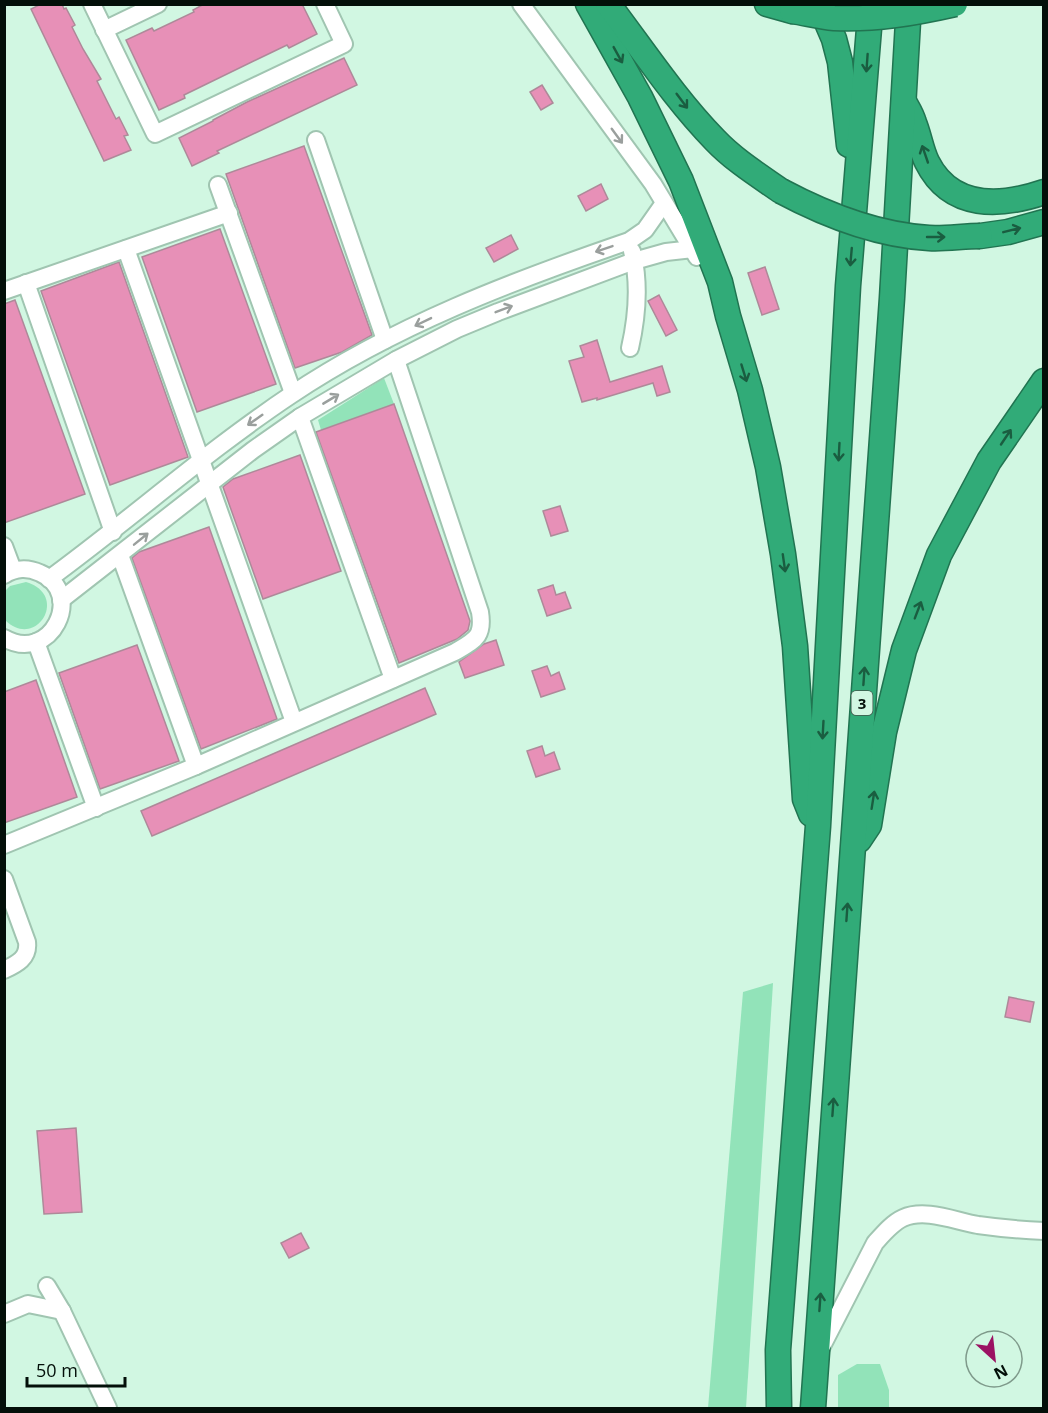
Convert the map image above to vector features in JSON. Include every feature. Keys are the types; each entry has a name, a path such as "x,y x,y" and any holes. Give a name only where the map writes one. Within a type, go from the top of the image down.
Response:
{"highway":[{"path":"588,4 640,97 681,181 720,282 750,390 768,467 783,554 795,646 805,799 809,812 818,826"},
{"path":"608,4 688,109 716,141 747,168 781,191 829,215 878,230 929,238 980,236 1008,232 1044,222"},
{"path":"767,4 833,18 898,16 955,4"},
{"path":"819,4 834,39 840,62 848,141 859,171"},
{"path":"779,1404 778,1350 818,826 848,298 872,4"},
{"name":"3","path":"813,1405 892,298 909,4"},
{"path":"902,97 914,122 927,162 942,183 961,197 981,202 1005,202 1044,192"},
{"path":"851,852 869,825 884,732 904,650 939,555 989,461 1044,381"}],"street":[{"path":"92,4 155,134 344,44 325,4"},
{"path":"104,30 158,4"},
{"path":"521,4 664,202 693,249 728,316"},
{"path":"316,140 386,340"},
{"path":"218,185 293,393"},
{"path":"49,579 113,532 201,459 293,393 386,340 484,294 629,241 645,230 664,202"},
{"path":"4,291 229,213"},
{"path":"629,241 634,261 637,301 636,324 630,348"},
{"path":"126,249 294,722"},
{"path":"61,600 253,450 300,417 396,360 457,329 634,261 659,254 693,249"},
{"path":"26,283 113,532"},
{"path":"4,845 196,766 393,679 470,644 479,635 482,624 480,612 396,360"},
{"path":"300,417 393,679"},
{"path":"4,546 9,573 33,570 49,579 60,593 61,600 60,617 55,628 47,637 24,644 4,638"},
{"path":"120,555 196,766"},
{"path":"36,642 96,808"},
{"path":"4,879 27,942 28,951 21,962 4,970"},
{"path":"816,1358 875,1243 903,1218 918,1215 938,1216 977,1225 1044,1231"},
{"path":"47,1286 62,1311 108,1408"},
{"path":"4,1314 28,1304 62,1311"}],"green space":[{"path":"384,378 394,404 321,430 318,420"},
{"path":"26,582 39,589 46,598 47,608 44,618 37,625 28,629 17,628 5,620 5,591 10,586"},
{"path":"773,983 746,1408 708,1408 743,992"},
{"path":"857,1364 880,1364 889,1390 889,1408 838,1408 838,1375"}],"building":[{"path":"41,4 62,4 64,9 66,8 75,25 72,27 101,79 97,81 116,119 119,117 128,135 124,136 131,150 104,161 31,9"},
{"path":"204,4 302,4 317,34 289,48 287,45 184,95 185,98 159,110 126,40 152,28 154,31 194,12 193,10"},
{"path":"344,58 357,85 217,151 219,153 192,166 179,138 247,102"},
{"path":"542,85 553,103 541,110 530,92"},
{"path":"304,146 372,335 342,352 295,368 226,174"},
{"path":"601,184 608,199 586,211 578,196"},
{"path":"220,229 276,384 197,412 142,257"},
{"path":"511,235 518,249 494,262 486,248"},
{"path":"119,262 188,457 110,485 41,291"},
{"path":"765,267 779,309 762,315 748,273"},
{"path":"659,295 677,330 666,336 648,301"},
{"path":"15,300 85,494 4,523 4,304"},
{"path":"597,340 610,382 662,366 670,392 657,396 653,383 597,400 597,398 582,402 569,361 584,357 580,346"},
{"path":"394,404 470,621 468,630 457,639 399,663 316,432"},
{"path":"300,455 341,571 263,599 223,487 233,479"},
{"path":"560,506 568,531 551,536 543,511"},
{"path":"209,527 277,719 201,749 132,558 139,552"},
{"path":"553,585 556,595 565,592 571,608 547,616 538,590"},
{"path":"496,640 504,665 465,678 459,662 484,644"},
{"path":"137,645 179,761 100,789 59,673"},
{"path":"547,666 551,676 559,672 565,689 541,697 532,671"},
{"path":"36,680 77,797 4,823 4,692"},
{"path":"425,688 436,714 152,836 141,811"},
{"path":"542,746 545,756 554,752 560,769 536,777 527,751"},
{"path":"1009,997 1034,1002 1030,1022 1005,1017"},
{"path":"76,1128 82,1212 44,1214 37,1131"},
{"path":"301,1233 309,1248 289,1258 281,1243"}]}
